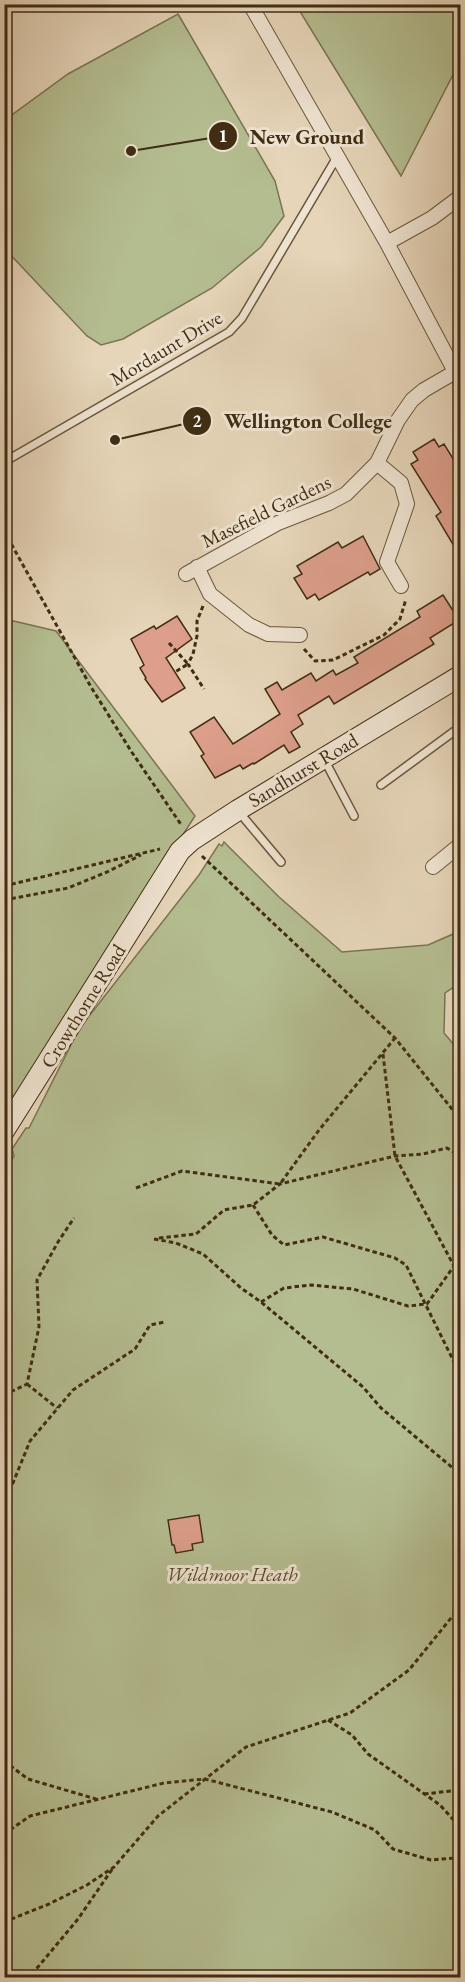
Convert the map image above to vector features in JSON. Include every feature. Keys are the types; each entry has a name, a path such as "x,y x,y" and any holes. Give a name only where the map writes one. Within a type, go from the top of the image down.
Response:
{"street":[{"path":"250,4 387,243 458,376"},
{"path":"387,243 432,218 460,197"},
{"name":"Masefield Gardens","path":"295,635 268,634 249,626 212,596 192,571 278,523 346,494 377,463 398,420 412,400 458,376"},
{"path":"377,463 401,483 407,504 387,562 401,586"},
{"name":"Sandhurst Road","path":"161,880 180,851 195,846 238,810 323,757 459,681"},
{"path":"433,867 460,845"},
{"name":"Crowthorne Road","path":"4,1131 161,880"}],"lane":[{"name":"Mordaunt Drive","path":"4,462 229,332 242,318 338,156"},
{"path":"381,785 460,728"},
{"path":"323,757 354,816"},
{"path":"238,810 281,862"}],"path":[{"path":"4,531 91,687 195,846 395,1038 460,1119"},
{"path":"295,635 315,661 333,660 384,635 400,619 407,598 401,586"},
{"path":"175,672 188,664 193,654 197,636 197,621 203,606 212,596"},
{"path":"169,643 188,664 204,689"},
{"path":"4,886 160,849"},
{"path":"4,900 68,888 148,852"},
{"path":"395,1038 319,1130 280,1184 253,1205 224,1210 196,1234 154,1239 176,1243 203,1254 363,1387 381,1408 460,1474"},
{"path":"383,1053 395,1156 454,1266 460,1270"},
{"path":"136,1188 182,1171 280,1184 395,1156 423,1154 447,1148 460,1156"},
{"path":"253,1205 272,1235 284,1245 323,1237 395,1258 406,1265 460,1374"},
{"path":"27,1384 39,1327 37,1280 74,1218"},
{"path":"261,1302 284,1288 311,1285 353,1289 408,1306 426,1304 454,1266"},
{"path":"4,1505 30,1441 57,1408 73,1390 135,1349 150,1325 165,1322"},
{"path":"4,1395 27,1384"},
{"path":"27,1384 57,1408"},
{"path":"25,1977 38,1967 78,1919 114,1867 158,1816 246,1747 350,1713 409,1670 460,1607"},
{"path":"328,1720 352,1735 368,1754 440,1804 460,1827"},
{"path":"4,1761 28,1779 98,1799"},
{"path":"4,1834 30,1816 164,1783 205,1779 332,1812 375,1830 393,1849 431,1860 455,1858 460,1853"},
{"path":"424,1794 460,1790"},
{"path":"4,1922 49,1904 87,1885 114,1867"}],"green space":[{"path":"296,5 460,5 460,61 401,176"},
{"path":"178,14 275,181 284,216 261,247 212,288 123,339 101,345 87,336 5,249 5,120 68,74"},
{"path":"5,619 56,631 195,816 5,1110"},
{"name":"Wildmoor Heath","path":"224,842 279,897 342,952 428,945 460,931 460,983 445,993 444,1033 460,1052 460,1977 5,1977 4,1171 14,1156 12,1149 26,1128 29,1128 79,1029 199,875 219,844 222,846"}],"building":[{"path":"434,439 439,447 444,444 460,470 460,556 436,516 441,512 411,464 418,460 413,452"},
{"path":"363,536 380,569 370,575 368,572 319,600 315,594 307,599 294,578 302,574 297,566 338,542 342,548"},
{"path":"443,595 459,620 430,638 434,644 334,704 329,696 298,715 303,724 291,732 300,747 289,753 284,745 254,764 243,769 240,765 215,778 190,732 214,717 233,744 280,714 265,689 277,682 282,690 311,673 316,681 333,670 336,675 358,663 354,657 420,617 417,611"},
{"path":"177,616 192,639 166,658 185,688 162,702 145,679 140,668 144,665 131,639 154,626 156,629"},
{"path":"199,1515 203,1542 192,1544 193,1550 176,1553 172,1545 168,1520"}],"place":[{"name":"New Ground","path":"131,151"},
{"name":"Wellington College","path":"115,440"}]}
